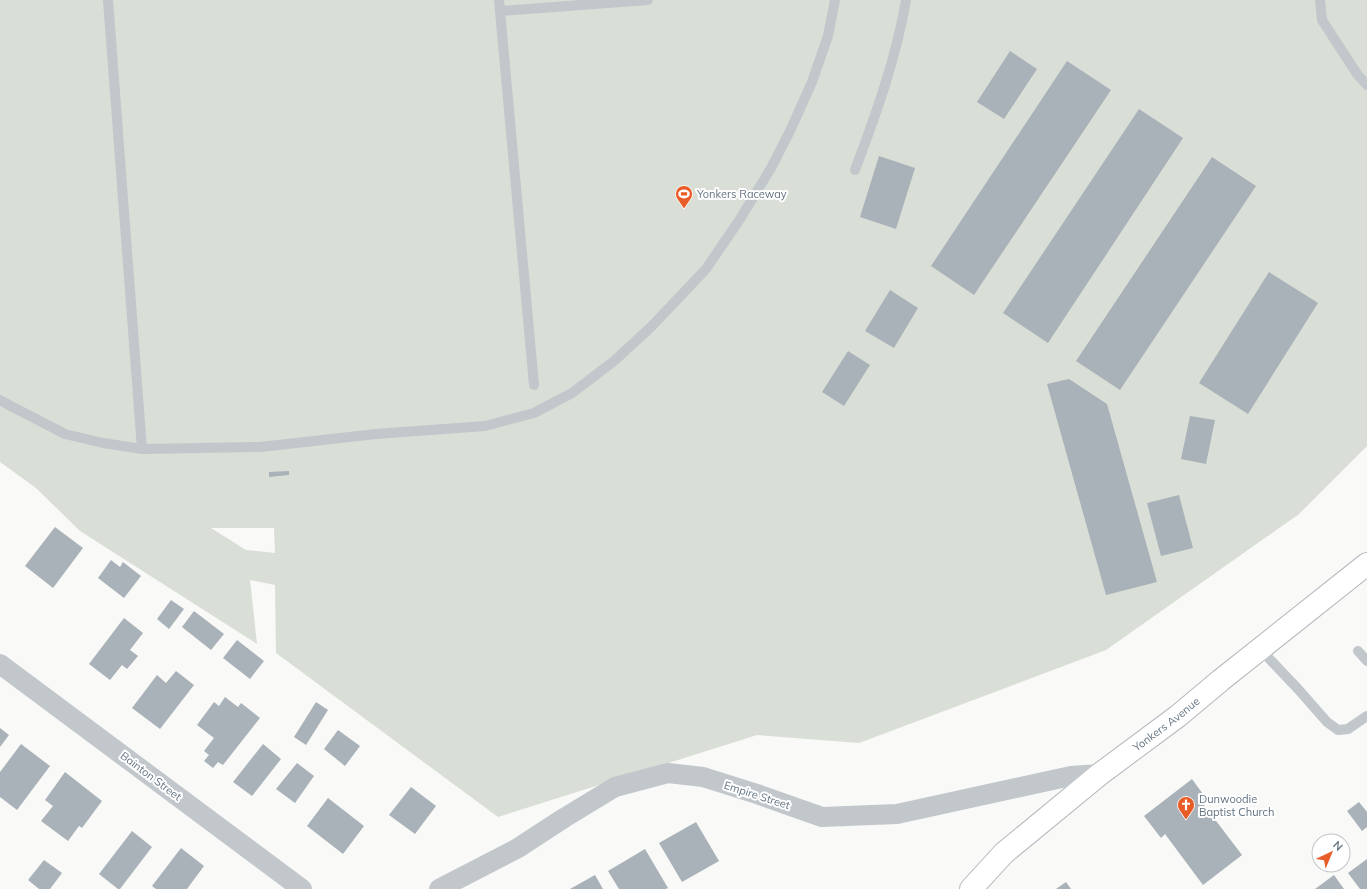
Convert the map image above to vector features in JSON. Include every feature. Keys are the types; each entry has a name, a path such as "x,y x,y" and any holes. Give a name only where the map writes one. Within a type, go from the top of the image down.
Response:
{"main road":[{"name":"Yonkers Avenue","path":"971,889 1004,853 1100,774 1178,716 1367,564"}],"street":[{"name":"Bainton Street","path":"0,664 302,889"},
{"name":"Empire Street","path":"439,889 518,848 615,787 668,773 703,777 822,817 898,814 1071,776 1100,774"}],"lane":[{"path":"108,0 142,449"},
{"path":"499,0 534,385"},
{"path":"500,11 648,0"},
{"path":"0,400 65,434 103,443 142,449 260,447 376,434 485,426 534,413 572,393 614,361 651,328 706,269 740,219 770,168 807,97 828,36 835,0"},
{"path":"855,170 876,114 890,70 906,0"},
{"path":"1320,0 1322,20 1367,85"},
{"path":"1260,649 1327,722 1338,730 1348,729 1367,716"},
{"path":"1358,651 1367,661"}],"shaded area":[{"name":"Yonkers Raceway","path":"0,0 1367,0 1367,446 1299,514 1106,650 859,743 757,735 498,817 276,653 275,585 250,580 257,644 80,531 36,488 0,462","holes":["211,528 274,528 275,553 246,550"]}],"building":[{"path":"1010,51 1037,69 1004,119 977,102"},
{"path":"1067,61 1111,90 974,295 931,266"},
{"path":"1139,109 1183,138 1048,343 1003,313"},
{"path":"879,156 915,168 896,229 860,217"},
{"path":"1212,157 1256,186 1120,390 1076,361"},
{"path":"1269,272 1318,303 1248,414 1199,383"},
{"path":"890,290 918,308 894,348 865,331"},
{"path":"848,351 870,365 844,406 822,392"},
{"path":"1069,379 1107,404 1157,582 1106,595 1047,384"},
{"path":"1190,416 1215,420 1206,464 1181,459"},
{"path":"289,471 289,475 269,477 269,472"},
{"path":"1179,495 1193,548 1161,556 1147,503"},
{"path":"55,527 83,548 53,588 25,566"},
{"path":"111,560 120,567 123,562 141,576 124,598 98,578"},
{"path":"171,600 184,609 169,629 157,619"},
{"path":"194,611 224,634 211,650 182,627"},
{"path":"124,618 143,633 130,650 138,656 127,669 122,665 110,680 89,664"},
{"path":"237,640 264,661 250,679 223,658"},
{"path":"176,671 194,685 160,729 132,708 157,675 166,683"},
{"path":"225,697 238,707 241,703 260,718 223,765 218,762 213,768 204,761 209,755 204,751 214,738 197,725 214,702 219,706"},
{"path":"316,702 328,710 306,745 294,737"},
{"path":"0,728 9,735 0,747"},
{"path":"338,730 360,746 345,766 324,749"},
{"path":"21,744 50,766 17,810 0,797 0,772"},
{"path":"263,744 281,759 252,796 233,782"},
{"path":"297,763 314,776 295,803 276,789"},
{"path":"65,772 102,801 82,828 79,826 68,841 41,821 53,806 45,800"},
{"path":"1192,779 1208,801 1204,805 1242,855 1203,885 1165,834 1161,838 1144,816"},
{"path":"411,787 436,806 415,834 389,815"},
{"path":"328,798 364,826 343,854 307,826"},
{"path":"1359,802 1367,812 1367,827 1362,831 1347,811"},
{"path":"696,822 719,861 682,882 659,843"},
{"path":"132,831 152,847 120,889 118,889 99,874"},
{"path":"181,848 204,866 187,889 156,889 152,886"},
{"path":"645,849 668,888 619,889 608,871"},
{"path":"1367,859 1367,889 1360,889 1348,873 1351,873 1351,871"},
{"path":"44,860 62,873 50,889 39,889 28,880"},
{"path":"595,875 603,889 570,889"},
{"path":"1334,875 1344,889 1315,889"},
{"path":"1066,882 1071,889 1056,889"}],"place":[{"name":"Yonkers Raceway","path":"684,209"},
{"name":"Dunwoodie Baptist Church","path":"1186,820"}]}
